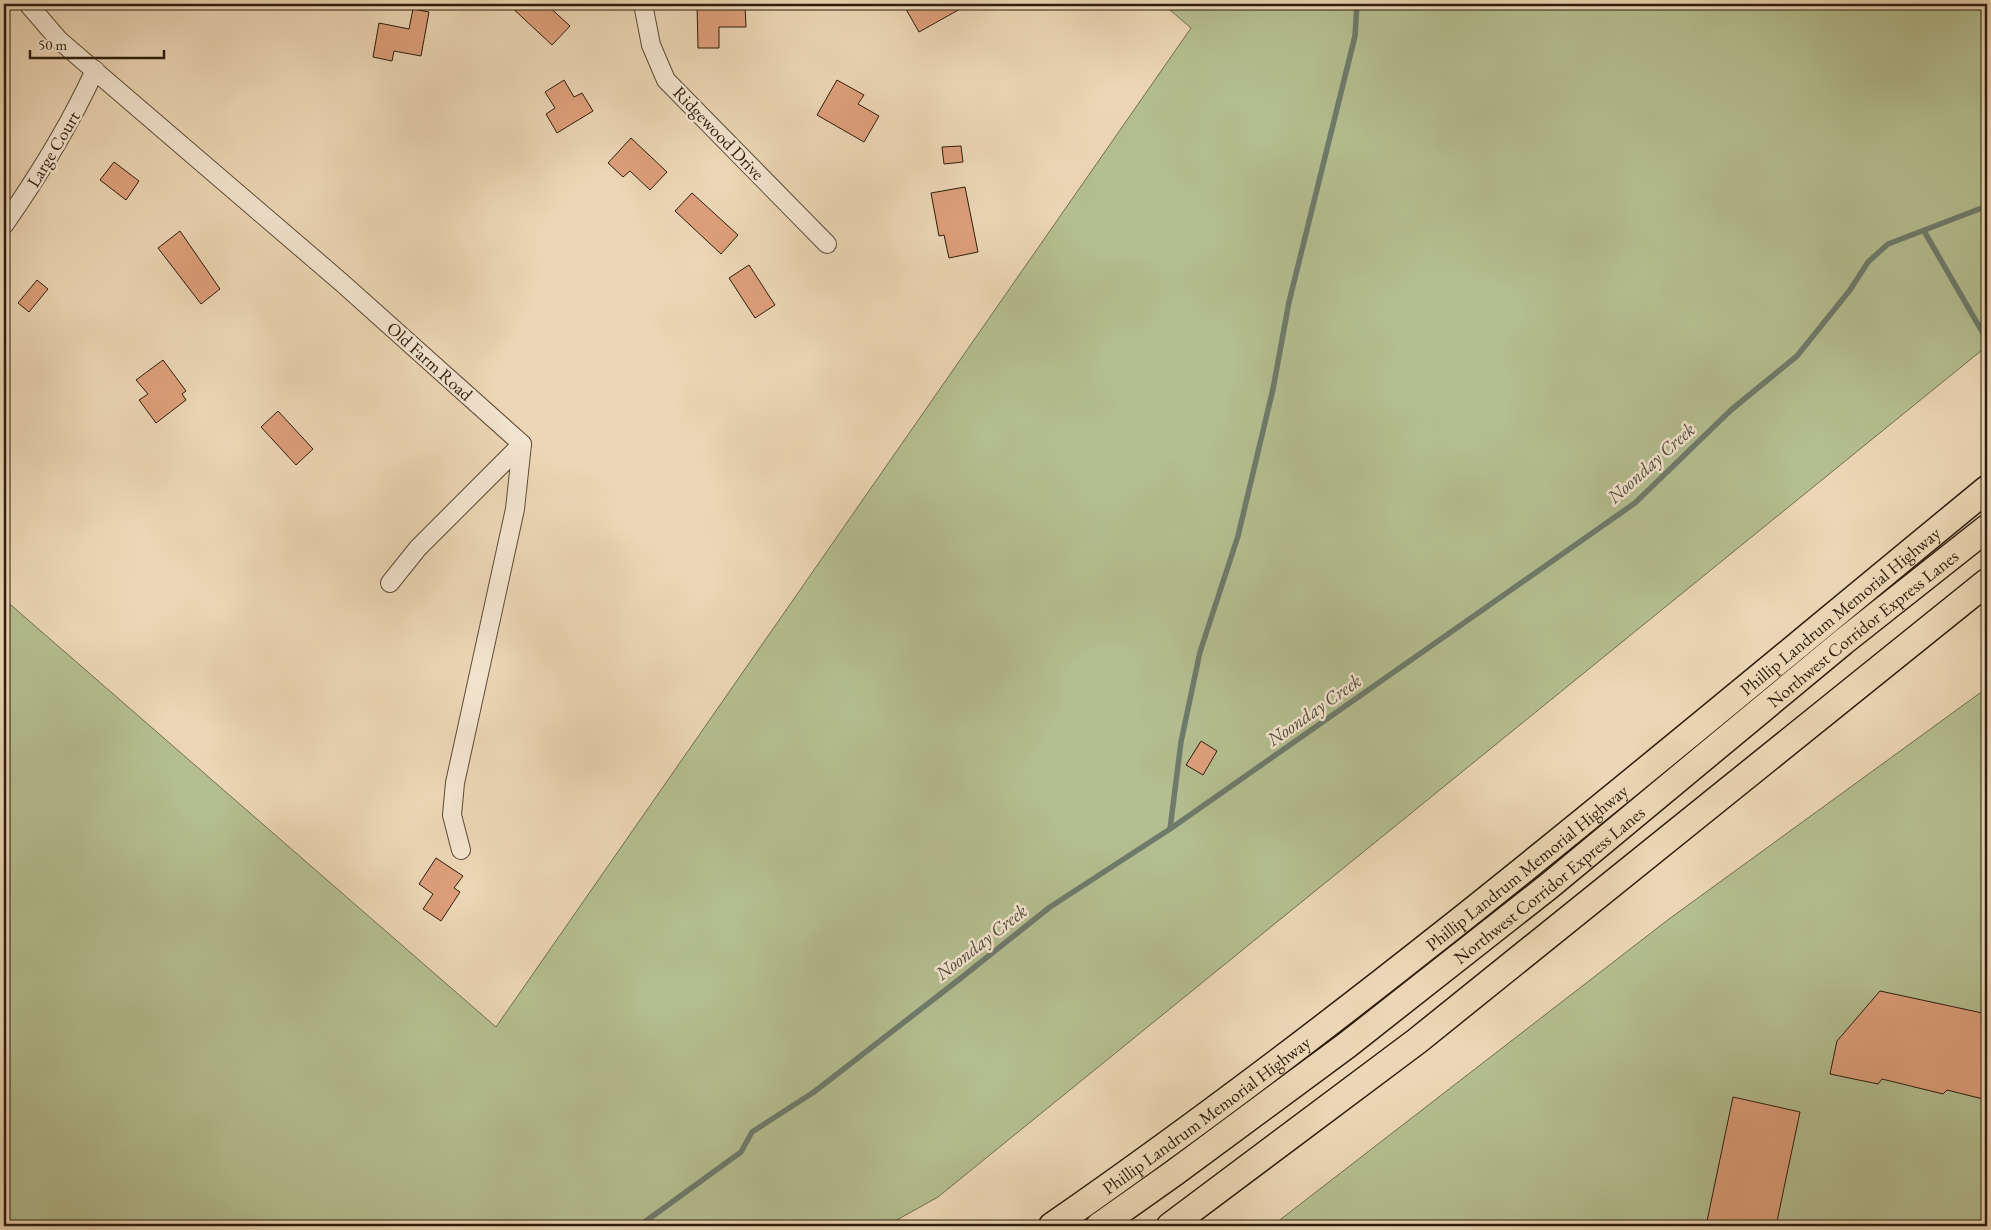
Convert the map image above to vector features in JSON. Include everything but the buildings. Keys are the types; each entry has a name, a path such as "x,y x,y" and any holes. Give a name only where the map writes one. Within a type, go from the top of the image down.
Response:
{"highway":[{"name":"Phillip Landrum Memorial Highway","path":"1052,1226 1189,1127 1480,905 1630,785 1987,490"},
{"name":"Northwest Corridor Express Lanes","path":"1098,1226 1182,1168 1363,1033 1549,886 1843,642 1987,528"},
{"path":"1170,1226 1417,1041 1987,582"}],"street":[{"name":"Old Farm Road","path":"28,4 59,40 341,282 522,444"},
{"name":"Ridgewood Drive","path":"643,4 651,45 666,80 828,244"},
{"name":"Large Court","path":"4,225 42,171 76,111 95,70"},
{"path":"390,583 418,548 522,444"},
{"path":"461,850 452,815 455,783 515,509 522,444"}],"green space":[{"path":"1163,4 1987,4 1987,346 938,1197 886,1226 4,1226 4,599 496,1027 1191,28"},
{"path":"1980,693 1987,701 1987,1226 1272,1226 1669,919"}],"waterway":[{"path":"1170,829 1181,742 1200,652 1238,536 1273,389 1289,302 1355,36 1357,4"},
{"name":"Noonday Creek","path":"639,1226 741,1152 752,1132 814,1092 1050,907 1170,829 1635,503 1731,410 1797,356 1850,290 1868,262 1888,244 1987,206"},
{"path":"1924,231 1987,340"}]}
